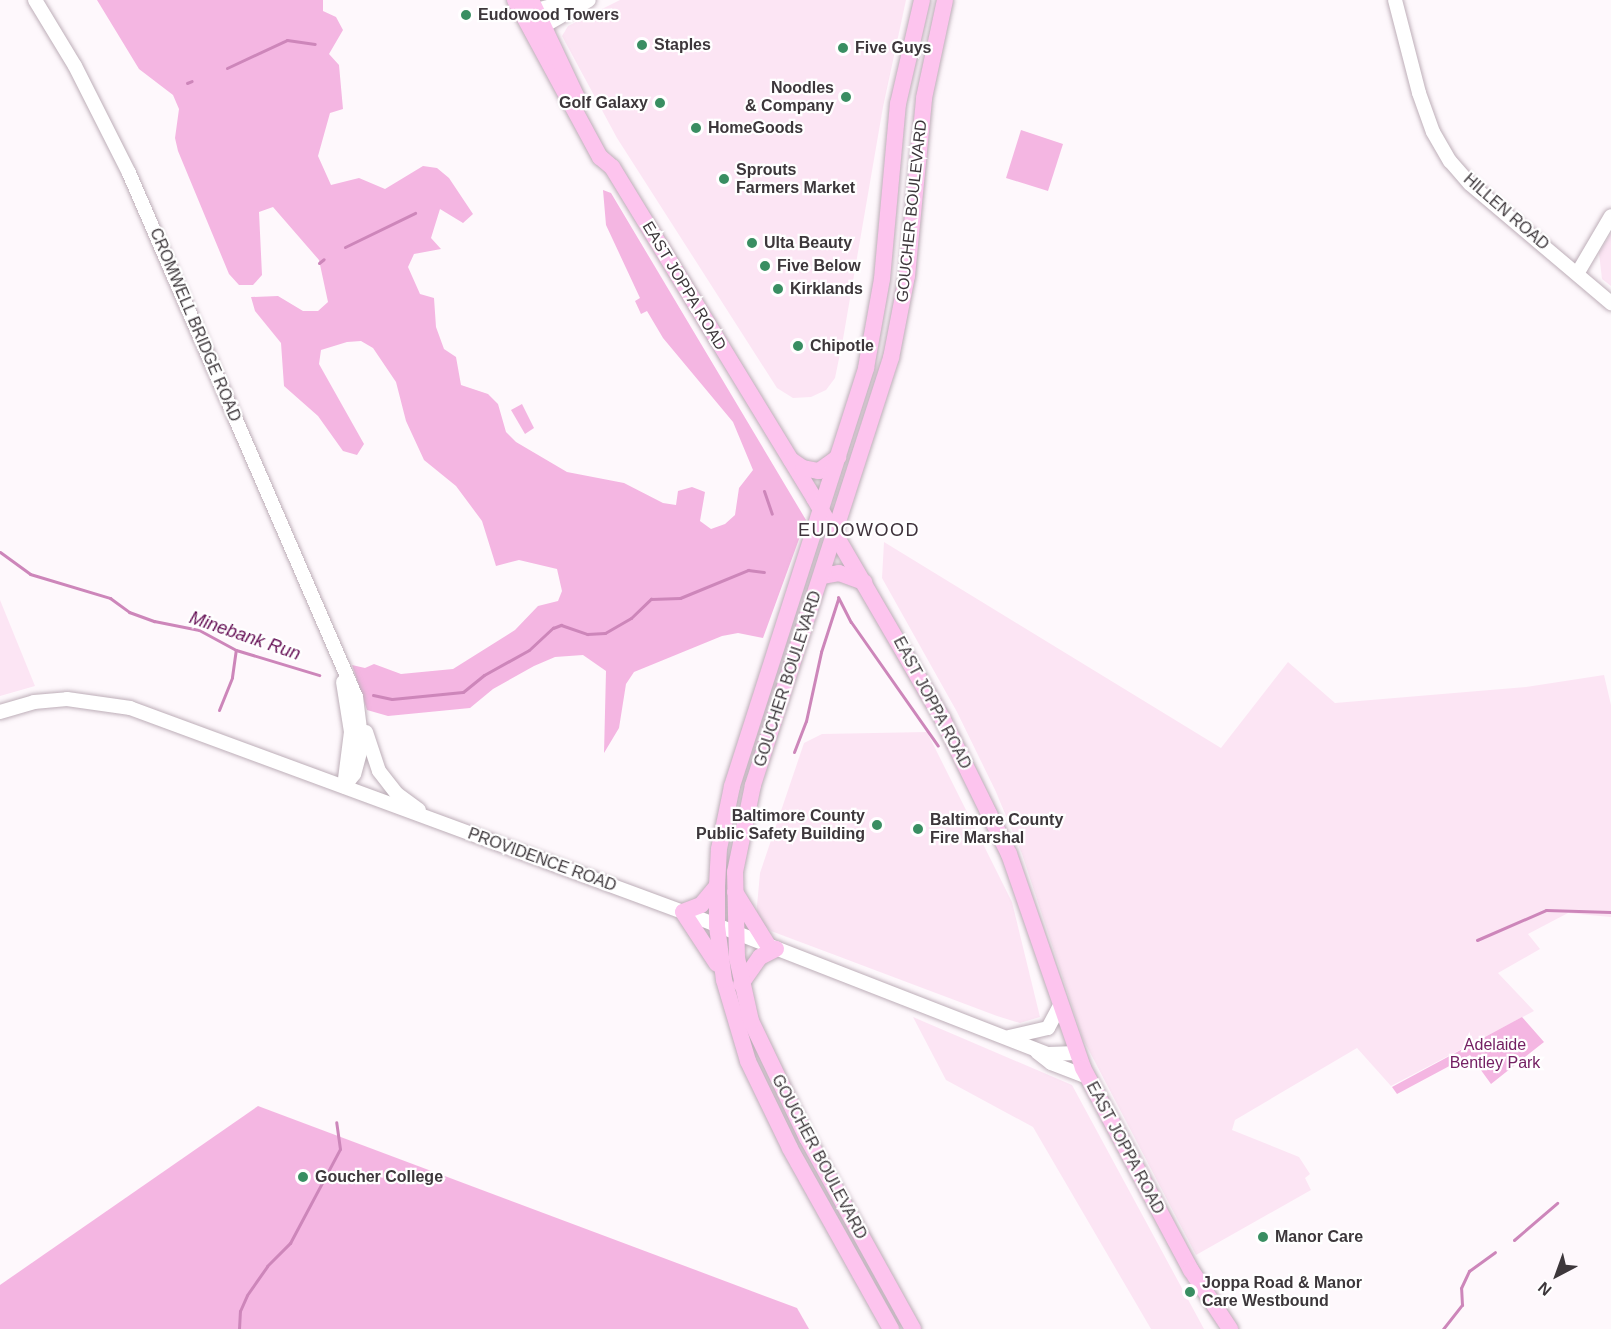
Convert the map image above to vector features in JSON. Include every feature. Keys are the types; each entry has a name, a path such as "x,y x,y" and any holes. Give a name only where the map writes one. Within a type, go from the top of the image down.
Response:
{"main road":[{"name":"EAST JOPPA ROAD","path":"515,0 537,30 609,152 612,167 821,510 943,720 995,823 1019,881 1059,1007 1087,1077 1191,1270 1217,1329"},
{"name":"GOUCHER BOULEVARD","path":"891,1329 759,1089 724,980 717,926 717,886 719,849 732,786 839,457 872,335 882,279 898,104 922,0"},
{"name":"GOUCHER BOULEVARD","path":"913,1329 768,1063 741,984 735,933 735,892 744,818 836,536 897,335 910,245 924,98 945,0"},
{"name":"EAST JOPPA ROAD","path":"534,5 537,30"},
{"path":"790,459 803,468 819,471 839,457"},
{"path":"822,576 839,573 864,582"},
{"path":"717,886 701,905 683,912 712,953 724,980"},
{"path":"735,892 772,948 760,957 741,984"},
{"name":"EAST JOPPA ROAD","path":"1191,1270 1230,1329"}],"street":[{"name":"CROMWELL BRIDGE ROAD","path":"35,0 89,92 129,173 339,659 360,715 359,760 354,774 344,787"},
{"path":"534,5 575,0"},
{"path":"537,30 589,0"},
{"name":"HILLEN ROAD","path":"1395,0 1419,93 1433,132 1450,161 1470,184 1611,303"},
{"path":"1577,274 1611,216"},
{"name":"CROMWELL BRIDGE ROAD","path":"339,659 351,732 344,787"},
{"name":"PROVIDENCE ROAD","path":"0,712 50,699 115,704 683,912 1048,1054 1077,1053"},
{"path":"360,715 379,771 398,794 430,819"},
{"path":"1007,1037 1048,1028 1059,1007"},
{"path":"1031,1047 1051,1063 1087,1077"}],"shaded area":[{"path":"620,0 906,0 883,107 835,378 826,390 811,397 793,398 777,388 617,138 562,36 568,26"},
{"path":"1611,233 1611,286 1602,279 1599,253"},
{"path":"884,542 1221,748 1288,662 1335,703 1526,687 1604,675 1611,705 1611,917 1568,913 1528,934 1540,949 1498,973 1534,1011 1391,1086 1357,1048 1235,1120 1232,1130 1299,1157 1310,1174 1305,1178 1311,1190 1196,1255 1083,1039 1022,854 996,792 957,712 882,578"},
{"path":"0,600 35,686 0,696"},
{"name":"Baltimore County Public Safety Building","path":"927,732 1012,902 1040,1017 1020,1023 997,1016 771,931 756,917 760,873 804,743 822,734"},
{"path":"913,1017 1072,1085 1204,1329 1151,1329 1033,1127 946,1080"}],"green space":[{"path":"97,0 323,0 323,11 336,17 343,30 329,54 339,65 343,109 330,113 318,156 331,185 359,178 385,189 423,166 437,168 449,178 473,214 463,223 440,209 431,238 441,249 414,254 408,267 420,294 434,298 436,327 444,349 456,357 461,385 488,394 498,404 506,432 516,442 567,472 624,483 663,503 676,505 678,491 692,487 705,492 700,521 711,529 725,524 735,515 739,488 753,470 733,422 663,338 647,311 641,314 635,301 640,298 606,225 603,190 611,193 806,520 763,638 738,633 722,636 634,672 626,684 619,728 604,753 606,671 583,655 555,657 534,666 493,689 470,708 388,716 367,710 352,665 365,668 374,664 401,674 453,669 515,630 538,606 558,601 562,591 557,569 519,560 496,566 482,521 456,486 424,460 406,421 396,382 373,348 361,341 347,342 321,350 319,364 364,444 357,455 343,451 318,416 284,386 281,343 255,311 251,297 278,296 303,311 318,311 328,302 319,260 273,207 259,212 262,275 253,285 239,285 229,274 178,151 175,138 179,109 173,95 139,69"},
{"path":"1021,130 1063,144 1048,191 1006,178"},
{"path":"522,404 534,428 525,434 511,410"},
{"name":"Adelaide Bentley Park","path":"1522,1017 1544,1042 1491,1084 1470,1055 1397,1094 1392,1087"},
{"name":"Goucher College","path":"258,1106 797,1308 809,1329 0,1329 0,1285"}],"waterway":[{"path":"227,68 287,40 315,44"},
{"path":"187,83 192,81"},
{"path":"345,247 415,213"},
{"path":"319,263 324,259"},
{"path":"764,491 772,514"},
{"name":"Minebank Run","path":"0,552 30,574 110,598 129,612 154,621 199,630 236,650 319,675"},
{"name":"Minebank Run","path":"373,695 392,699 463,692 484,675 529,650 553,628 561,625 587,634 605,633 631,618 651,599 680,598 748,570 764,572"},
{"path":"838,597 851,622 938,746"},
{"path":"794,752 806,721 821,652 838,599"},
{"path":"219,710 232,677 236,650"},
{"path":"1477,940 1546,910 1611,912"},
{"path":"239,1329 240,1311 247,1295 267,1266 290,1243 340,1149 336,1122"},
{"path":"1514,1240 1557,1203"},
{"path":"1443,1329 1462,1305 1461,1288 1469,1271 1495,1252"}],"place":[{"name":"Eudowood Towers","path":"466,15"},
{"name":"Staples","path":"642,45"},
{"name":"Five Guys","path":"843,48"},
{"name":"Noodles & Company","path":"846,97"},
{"name":"Golf Galaxy","path":"660,103"},
{"name":"HomeGoods","path":"696,128"},
{"name":"Sprouts Farmers Market","path":"724,179"},
{"name":"Ulta Beauty","path":"752,243"},
{"name":"Five Below","path":"765,266"},
{"name":"Kirklands","path":"778,289"},
{"name":"Chipotle","path":"798,346"},
{"name":"Baltimore County Public Safety Building","path":"877,825"},
{"name":"Baltimore County Fire Marshal","path":"918,829"},
{"name":"Goucher College","path":"303,1177"},
{"name":"Manor Care","path":"1263,1237"},
{"name":"Joppa Road & Manor Care Westbound","path":"1190,1292"}],"district":[{"name":"EUDOWOOD","path":"859,530"}]}
